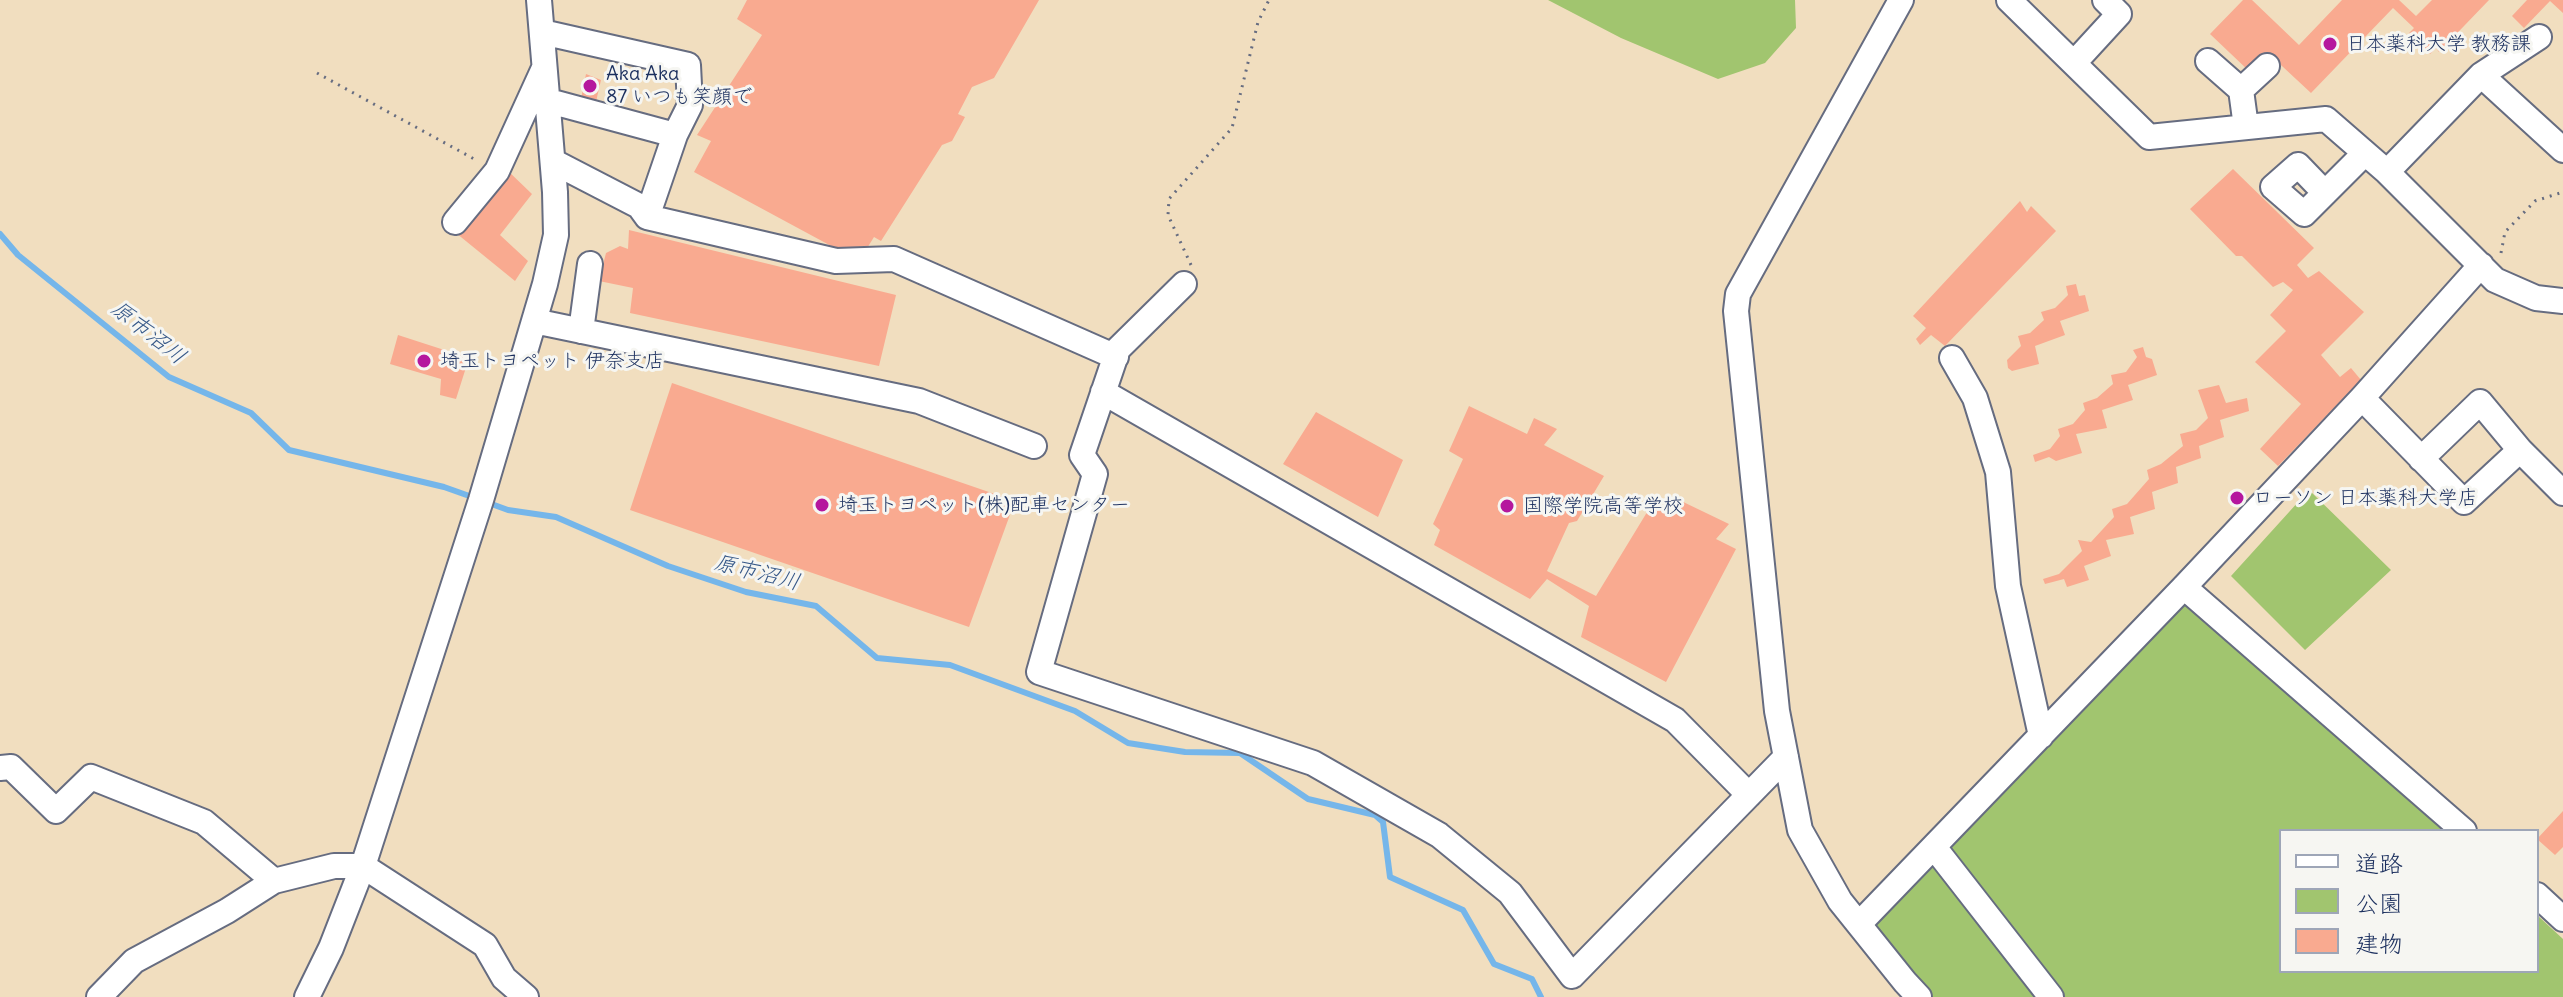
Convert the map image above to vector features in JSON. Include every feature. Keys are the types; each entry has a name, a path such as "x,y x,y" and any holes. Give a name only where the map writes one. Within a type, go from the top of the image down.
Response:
{"street":[{"path":"1901,0 1738,294 1736,311 1777,711 1800,830 1840,901 1919,997"},
{"path":"2009,0 2149,137 2326,119 2387,172 2488,273 2536,298 2563,301"},
{"path":"2074,63 2119,14 2105,0"},
{"path":"307,997 331,948 363,866 483,494 556,235 549,101 542,32 534,2"},
{"path":"542,32 688,65 690,105 675,135 647,217"},
{"path":"2387,172 2481,75 2539,37"},
{"path":"2208,61 2241,90 2246,127"},
{"path":"455,222 497,171 545,66"},
{"path":"2241,90 2267,66"},
{"path":"2481,75 2563,150"},
{"path":"549,101 675,135"},
{"path":"2325,193 2365,153"},
{"path":"554,162 639,206 647,217 836,261 894,259 1116,357"},
{"path":"581,331 590,264"},
{"path":"1859,924 2362,398 2488,273"},
{"path":"1184,284 1118,349 1082,455 1095,474 1039,672 1313,763 1439,835 1510,893 1572,976 1786,757"},
{"path":"534,321 919,401 1034,446"},
{"path":"1952,358 1975,398 1998,472 2008,586 2041,736"},
{"path":"1103,392 1675,720 1749,795"},
{"path":"2362,398 2464,502 2520,450"},
{"path":"2421,459 2480,402 2520,450 2563,493"},
{"path":"2184,587 2462,829"},
{"path":"0,768 11,767 56,811 91,777 204,822 274,881"},
{"path":"1934,847 2051,997"},
{"path":"99,997 134,961 227,911 274,881 334,866 363,866 485,945 504,978 526,997"},
{"path":"2539,897 2563,919"}],"path":[{"path":"1184,284 1191,264 1168,215 1169,199 1232,128 1258,22 1269,0"},
{"path":"317,73 497,171"},
{"path":"2488,273 2505,232 2535,201 2563,192"}],"green space":[{"path":"1548,0 1795,0 1796,28 1765,63 1718,79 1621,38"},
{"path":"2309,490 2391,570 2305,650 2231,576"},
{"path":"2184,587 2444,829 2279,829 2279,973 2539,973 2539,917 2563,939 2563,997 1927,997 1859,924"}],"building":[{"path":"747,0 1039,0 994,78 972,87 958,114 965,117 952,141 942,145 881,241 874,237 859,261 694,172 711,141 697,135 762,35 737,19"},
{"path":"2243,0 2252,0 2299,45 2342,0 2399,0 2416,16 2432,0 2489,0 2439,52 2436,48 2430,54 2409,33 2414,28 2393,8 2311,93 2268,53 2250,72 2210,34"},
{"path":"2527,0 2563,0 2563,13 2550,1 2524,28 2512,16"},
{"path":"586,74 601,80 595,106 581,99"},
{"path":"506,169 532,194 500,235 528,261 515,281 456,233"},
{"path":"2233,169 2314,248 2297,265 2308,278 2319,271 2364,312 2321,355 2340,377 2351,368 2361,380 2278,466 2260,449 2301,404 2255,362 2286,331 2270,315 2293,290 2283,282 2273,287 2242,256 2236,256 2190,209"},
{"path":"2020,201 2027,212 2031,206 2056,231 1945,346 1931,335 1920,345 1916,339 1926,328 1913,316"},
{"path":"629,230 896,295 879,366 630,313 633,288 599,281 606,253 620,246 628,249"},
{"path":"2076,284 2079,296 2085,295 2089,311 2060,321 2065,335 2035,346 2039,364 2012,371 2008,368 2007,360 2021,346 2018,336 2030,333 2044,320 2041,312 2055,308 2068,295 2066,286"},
{"path":"398,335 469,358 456,399 440,395 441,379 390,364"},
{"path":"2143,347 2146,357 2152,359 2157,375 2128,385 2133,400 2102,410 2107,428 2076,434 2082,453 2056,461 2049,457 2035,462 2033,455 2050,449 2060,436 2058,429 2073,424 2085,410 2083,403 2097,398 2113,384 2111,375 2126,372 2137,357 2133,350"},
{"name":"埼玉トヨペット(株)配車センター","path":"672,383 1015,501 969,627 630,510"},
{"path":"2219,385 2226,403 2247,398 2249,411 2220,420 2224,437 2199,446 2201,458 2176,467 2178,483 2152,492 2155,509 2130,517 2134,534 2106,540 2111,556 2084,566 2089,580 2067,587 2064,579 2045,584 2043,579 2059,574 2082,551 2078,540 2091,542 2114,517 2112,509 2127,504 2149,479 2147,470 2161,464 2183,446 2180,434 2196,430 2208,418 2198,390"},
{"path":"1469,406 1527,434 1534,418 1557,429 1544,445 1604,476 1577,521 1569,523 1547,571 1596,596 1652,504 1671,516 1677,499 1729,524 1716,539 1736,549 1666,682 1581,637 1589,606 1547,579 1530,599 1434,545 1440,530 1433,524 1463,459 1449,451"},
{"path":"1316,412 1403,460 1378,517 1283,464"},
{"path":"2563,811 2563,847 2555,855 2539,841 2539,837"}],"waterway":[{"name":"原市沼川","path":"0,234 18,255 169,377 251,413 289,450 444,487 475,498"},
{"name":"原市沼川","path":"486,502 508,510 556,517 668,566 746,592 816,606 877,658 950,665 1075,711 1128,743 1185,752 1240,753 1308,799 1375,815 1383,822 1390,877 1463,910 1494,964 1532,979 1541,997"}],"place":[{"name":"日本薬科大学 教務課","path":"2330,44"},
{"name":"Aka Aka 87 いつも笑顔で","path":"590,86"},
{"name":"埼玉トヨペット 伊奈支店","path":"424,361"},
{"name":"ローソン 日本薬科大学店","path":"2237,498"},
{"name":"埼玉トヨペット(株)配車センター","path":"822,505"},
{"name":"国際学院高等学校","path":"1507,506"}]}
